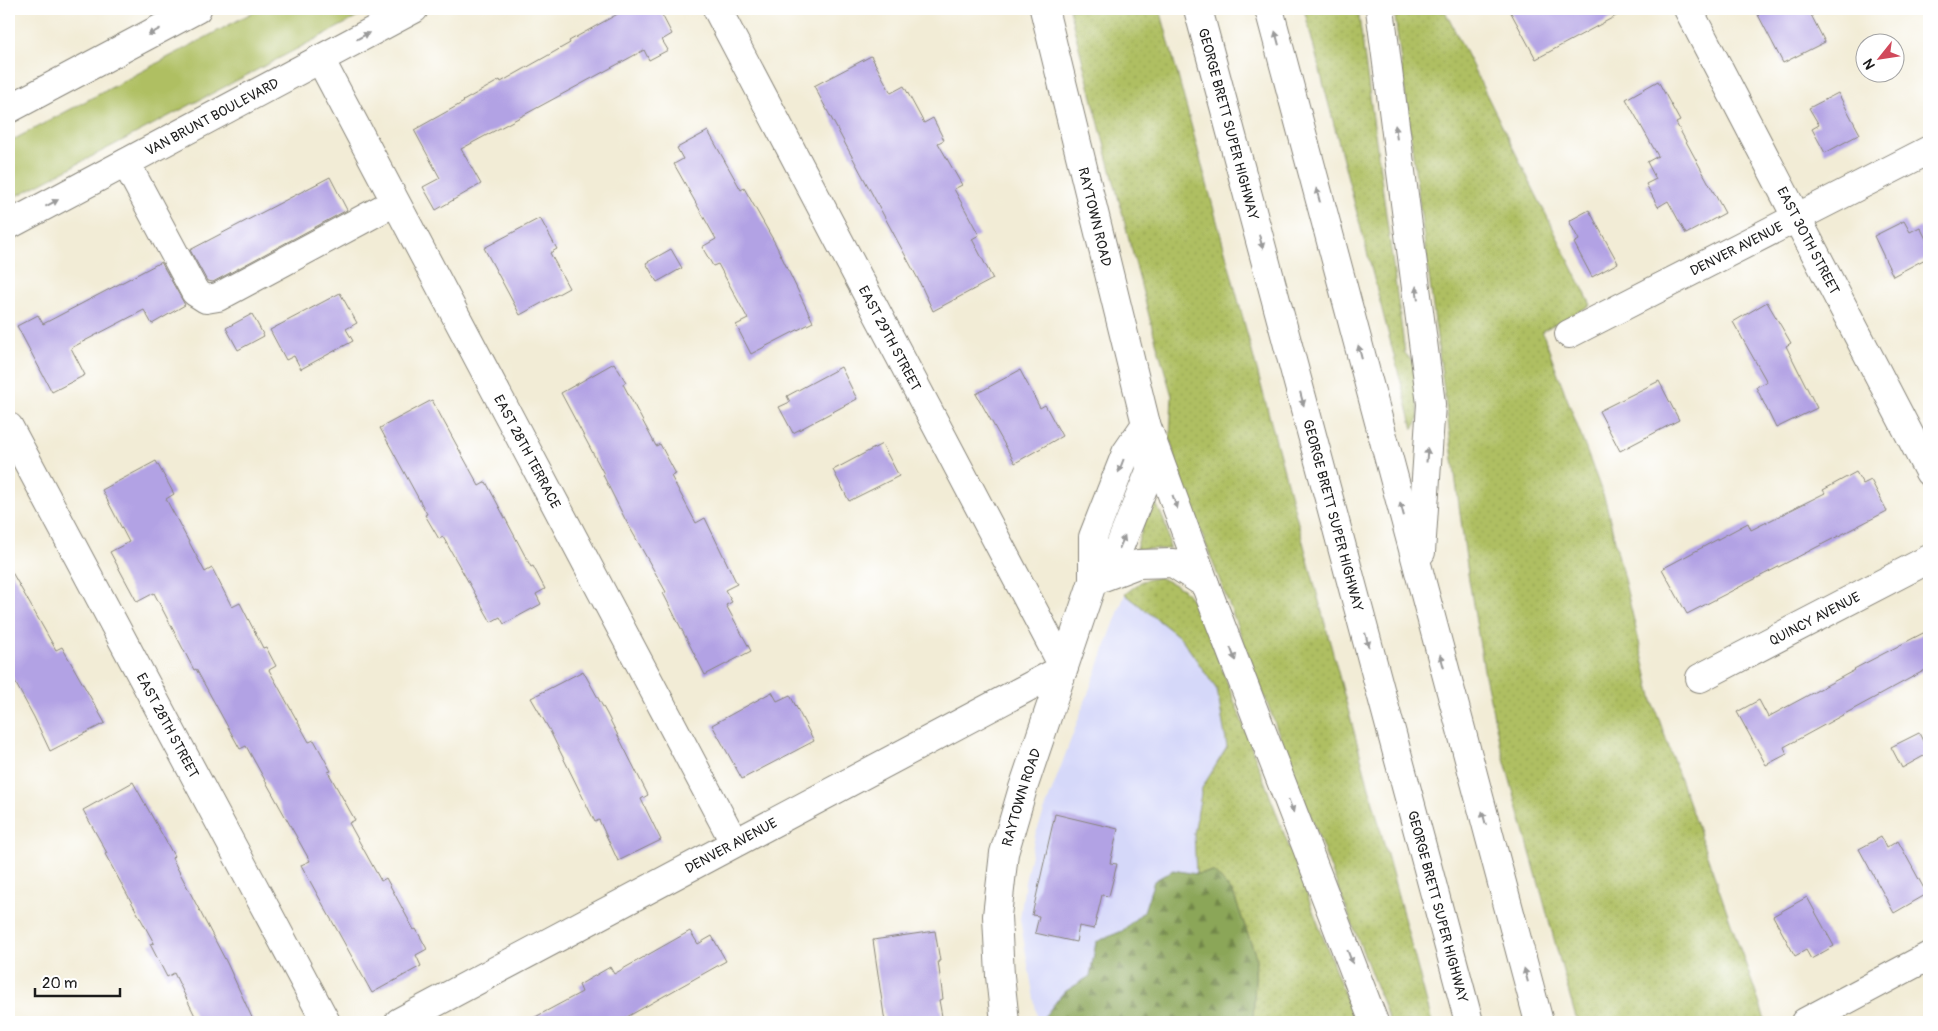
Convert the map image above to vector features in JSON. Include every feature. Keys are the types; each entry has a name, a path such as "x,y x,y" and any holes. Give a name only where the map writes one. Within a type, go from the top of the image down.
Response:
{"main road":[{"path":"9,110 197,9"},
{"name":"VAN BRUNT BOULEVARD","path":"9,225 414,9"},
{"name":"EAST 29TH STREET","path":"717,9 1064,668"},
{"name":"RAYTOWN ROAD","path":"1005,1022 1000,976 997,916 1004,853 1022,788 1093,581 1119,548 1150,471 1146,424 1044,9"},
{"name":"GEORGE BRETT SUPER HIGHWAY","path":"1198,9 1469,1022"},
{"path":"1269,9 1539,1022"},
{"path":"1380,9 1431,404 1419,573"},
{"name":"EAST 30TH STREET","path":"1688,9 1929,472"},
{"name":"EAST 28TH TERRACE","path":"320,59 734,842"},
{"name":"DENVER AVENUE","path":"1569,334 1929,150"},
{"path":"126,163 195,292 206,299 218,297 396,202"},
{"path":"1146,424 1205,584 1374,1022"},
{"name":"EAST 28TH STREET","path":"9,427 326,1022"},
{"name":"QUINCY AVENUE","path":"1700,678 1929,559"},
{"path":"1093,581 1138,564 1173,563 1205,584"},
{"name":"DENVER AVENUE","path":"399,1022 1064,668"},
{"path":"1805,1022 1929,956"}],"shaded area":[{"path":"1125,594 1182,639 1217,690 1227,747 1202,788 1194,834 1196,874 1173,870 1154,881 1144,911 1122,931 1096,942 1090,976 1063,993 1040,1022 1038,1022 1020,919 1025,882 1035,836"}],"green space":[{"path":"259,9 373,9 9,200 9,142"},
{"path":"1069,9 1160,9 1432,1022 1390,1022 1188,498 1177,467 1170,438 1172,396 1153,331"},
{"path":"1304,9 1358,9 1405,353 1413,362 1419,419 1413,429"},
{"path":"1394,9 1444,9 1591,305 1542,331 1606,503 1654,705 1766,1022 1577,1022 1499,740 1485,676 1468,574"},
{"path":"1152,497 1164,522 1168,535 1169,549 1136,549"},
{"path":"1159,577 1183,589 1200,610 1355,1022 1253,1022 1256,957 1233,893 1214,872 1196,874 1194,834 1202,788 1227,747 1217,690 1182,639 1125,594 1142,581"},
{"path":"1173,870 1196,874 1214,872 1233,893 1256,957 1253,1022 1040,1022 1063,993 1090,976 1096,942 1122,931 1144,911 1154,881"}],"building":[{"path":"622,9 659,9 672,34 662,40 668,50 649,60 644,50 461,149 481,184 436,210 423,187 440,178 414,130 500,80 501,82 570,43 569,41 623,11"},
{"path":"1509,9 1629,9 1536,59"},
{"path":"1755,9 1808,9 1825,42 1783,63"},
{"path":"871,56 891,93 904,86 924,123 933,118 944,140 938,143 962,185 954,189 979,235 972,239 993,279 933,311 918,279 814,86"},
{"path":"1658,81 1680,121 1676,123 1725,213 1686,234 1668,201 1658,207 1646,184 1656,179 1647,162 1658,156 1626,99"},
{"path":"1838,93 1860,134 1825,153 1812,129 1819,125 1809,108"},
{"path":"708,131 741,190 744,188 775,243 813,322 751,354 736,325 748,319 718,264 713,266 702,247 716,239 674,164 683,159 677,148"},
{"path":"330,177 347,210 213,282 207,281 190,250"},
{"path":"1589,210 1618,263 1592,277 1574,243 1579,240 1569,221"},
{"path":"540,218 557,249 550,253 569,288 520,315 484,248"},
{"path":"1904,221 1910,232 1920,227 1929,245 1929,257 1893,276 1874,236"},
{"path":"671,249 682,268 657,282 646,263"},
{"path":"161,262 185,305 152,324 144,310 71,348 85,375 52,392 17,326 38,315 43,324"},
{"path":"340,293 357,323 346,329 353,341 301,369 294,356 286,360 270,330"},
{"path":"1767,302 1791,343 1786,346 1817,408 1776,428 1756,387 1767,382 1733,322"},
{"path":"252,314 264,336 238,350 226,328"},
{"path":"614,363 626,382 623,384 656,446 660,444 676,474 671,476 696,523 705,518 737,584 725,590 732,602 726,605 751,651 705,675 663,593 666,592 625,519 604,474 561,393"},
{"path":"841,367 857,399 793,433 779,407 790,402 787,396"},
{"path":"1020,370 1040,408 1045,405 1062,436 1015,463 976,394"},
{"path":"1659,381 1679,420 1620,451 1599,411"},
{"path":"432,400 479,486 486,482 531,567 533,566 545,589 536,594 541,604 504,624 500,617 491,622 443,537 439,539 425,515 427,514 380,428"},
{"path":"882,444 899,476 849,501 833,470"},
{"path":"156,461 174,494 166,499 205,572 212,568 232,607 240,603 263,648 266,647 276,666 269,670 309,742 314,740 331,771 328,772 355,820 349,823 381,881 386,878 414,930 416,929 427,949 416,955 421,966 372,993 301,865 310,861 246,746 240,749 196,669 194,670 154,593 137,602 110,552 129,542 102,490"},
{"path":"1856,472 1863,484 1871,480 1887,511 1687,614 1662,569 1748,523 1751,530 1825,493 1823,490"},
{"path":"9,567 56,650 62,647 105,723 50,751 9,671"},
{"path":"1929,630 1929,668 1784,747 1787,754 1766,765 1737,712 1759,700 1768,717"},
{"path":"583,671 648,795 641,799 661,840 618,861 599,820 595,822 549,729 531,698"},
{"path":"772,692 777,701 790,695 814,741 742,779 712,725"},
{"path":"1919,733 1929,753 1902,768 1891,747"},
{"path":"133,782 174,856 172,858 227,963 254,1022 198,1022 174,973 167,977 150,944 154,943 83,810"},
{"path":"1055,814 1118,829 1110,863 1117,864 1109,896 1102,895 1094,929 1079,926 1076,942 1035,933 1039,916 1032,915"},
{"path":"1881,837 1886,848 1898,841 1927,894 1894,913 1859,849"},
{"path":"1807,897 1834,946 1811,959 1806,950 1795,956 1773,916"},
{"path":"690,931 698,944 712,936 726,961 618,1022 526,1022 582,992 579,985 610,967 614,974"},
{"path":"935,931 940,961 938,961 943,999 939,1000 943,1022 885,1022 873,940"}]}
